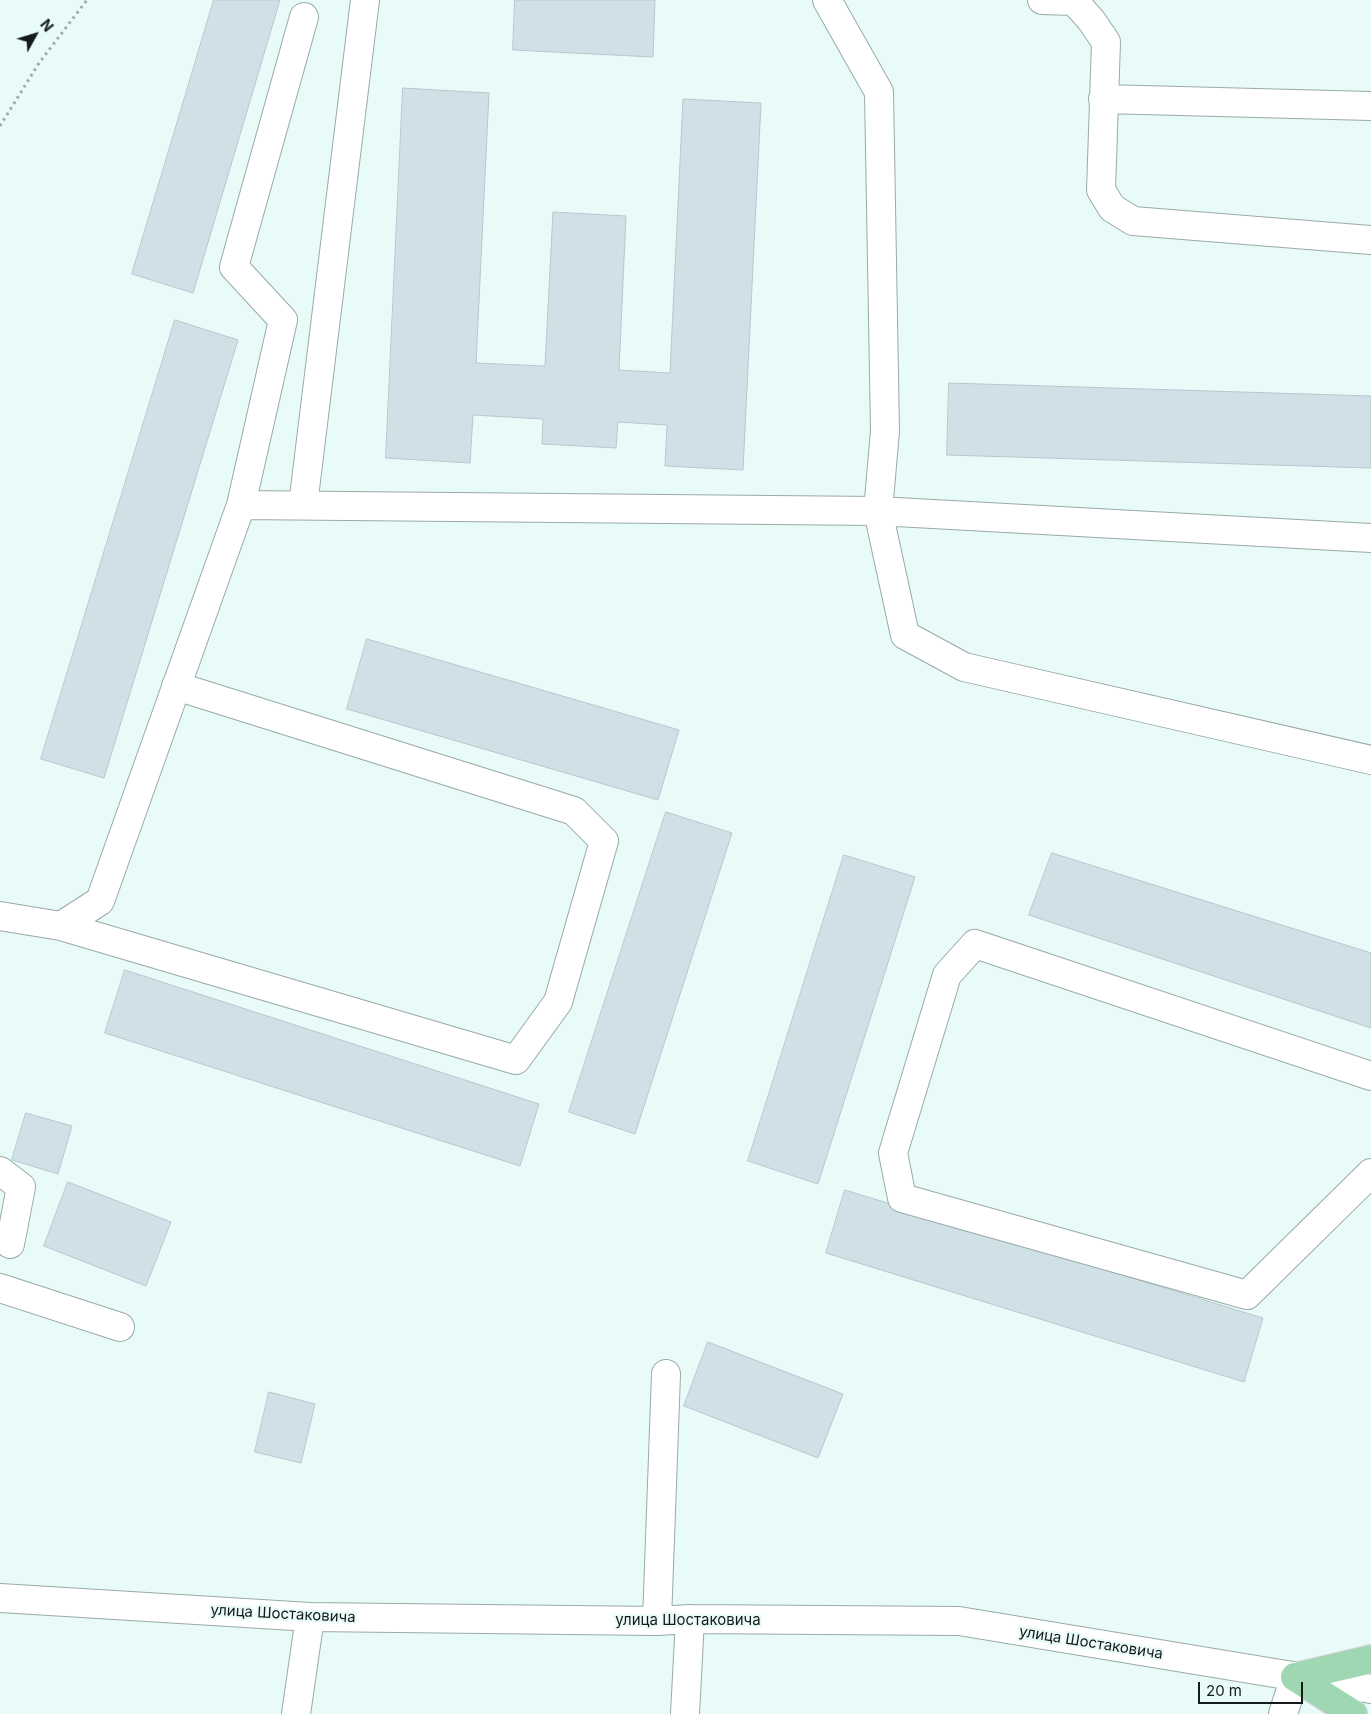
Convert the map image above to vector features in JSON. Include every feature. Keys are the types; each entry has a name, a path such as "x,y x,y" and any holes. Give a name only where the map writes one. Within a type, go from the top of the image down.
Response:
{"main road":[{"path":"1295,1676 1371,1659"},
{"path":"1295,1676 1353,1714"}],"street":[{"path":"303,505 364,0"},
{"path":"827,0 879,92 885,431 878,511 905,635 964,667 1370,757"},
{"path":"1042,0 1074,1 1091,20 1106,42 1101,190 1112,208 1133,221 1371,240"},
{"path":"61,926 100,901 241,505 283,320 234,267 304,17"},
{"path":"1103,99 1371,106"},
{"path":"241,505 878,511 1371,538"},
{"path":"0,916 61,926 516,1060 558,1002 604,841 574,811 176,686"},
{"path":"1371,1076 975,944 947,975 893,1153 902,1198 1248,1296 1371,1173"},
{"path":"0,1171 21,1187 10,1244"},
{"path":"0,1288 120,1327"},
{"path":"657,1621 666,1374"},
{"name":"улица Шостаковича","path":"0,1598 310,1617 959,1622 1371,1689"},
{"path":"296,1714 310,1617"},
{"path":"685,1714 690,1620"},
{"path":"1283,1714 1295,1676"}],"path":[{"path":"0,126 39,63 87,0"}],"building":[{"path":"214,0 280,0 193,293 132,274"},
{"path":"515,0 655,0 653,57 513,50"},
{"path":"403,88 489,93 476,363 545,366 553,212 626,216 619,370 670,373 683,99 761,103 743,470 665,466 667,425 618,422 616,448 542,444 543,419 473,415 470,463 386,458"},
{"path":"175,320 238,340 104,778 41,759"},
{"path":"949,383 1371,396 1371,468 947,455"},
{"path":"367,639 679,730 658,800 347,709"},
{"path":"666,812 732,833 635,1134 569,1112"},
{"path":"1052,853 1371,953 1371,1028 1029,915"},
{"path":"844,855 915,877 818,1184 748,1161"},
{"path":"125,970 539,1104 520,1166 105,1033"},
{"path":"26,1113 72,1126 58,1174 12,1160"},
{"path":"68,1182 171,1222 146,1286 44,1246"},
{"path":"845,1190 1263,1318 1244,1382 826,1253"},
{"path":"708,1342 843,1394 818,1458 684,1406"},
{"path":"269,1392 315,1404 301,1463 255,1452"}]}
